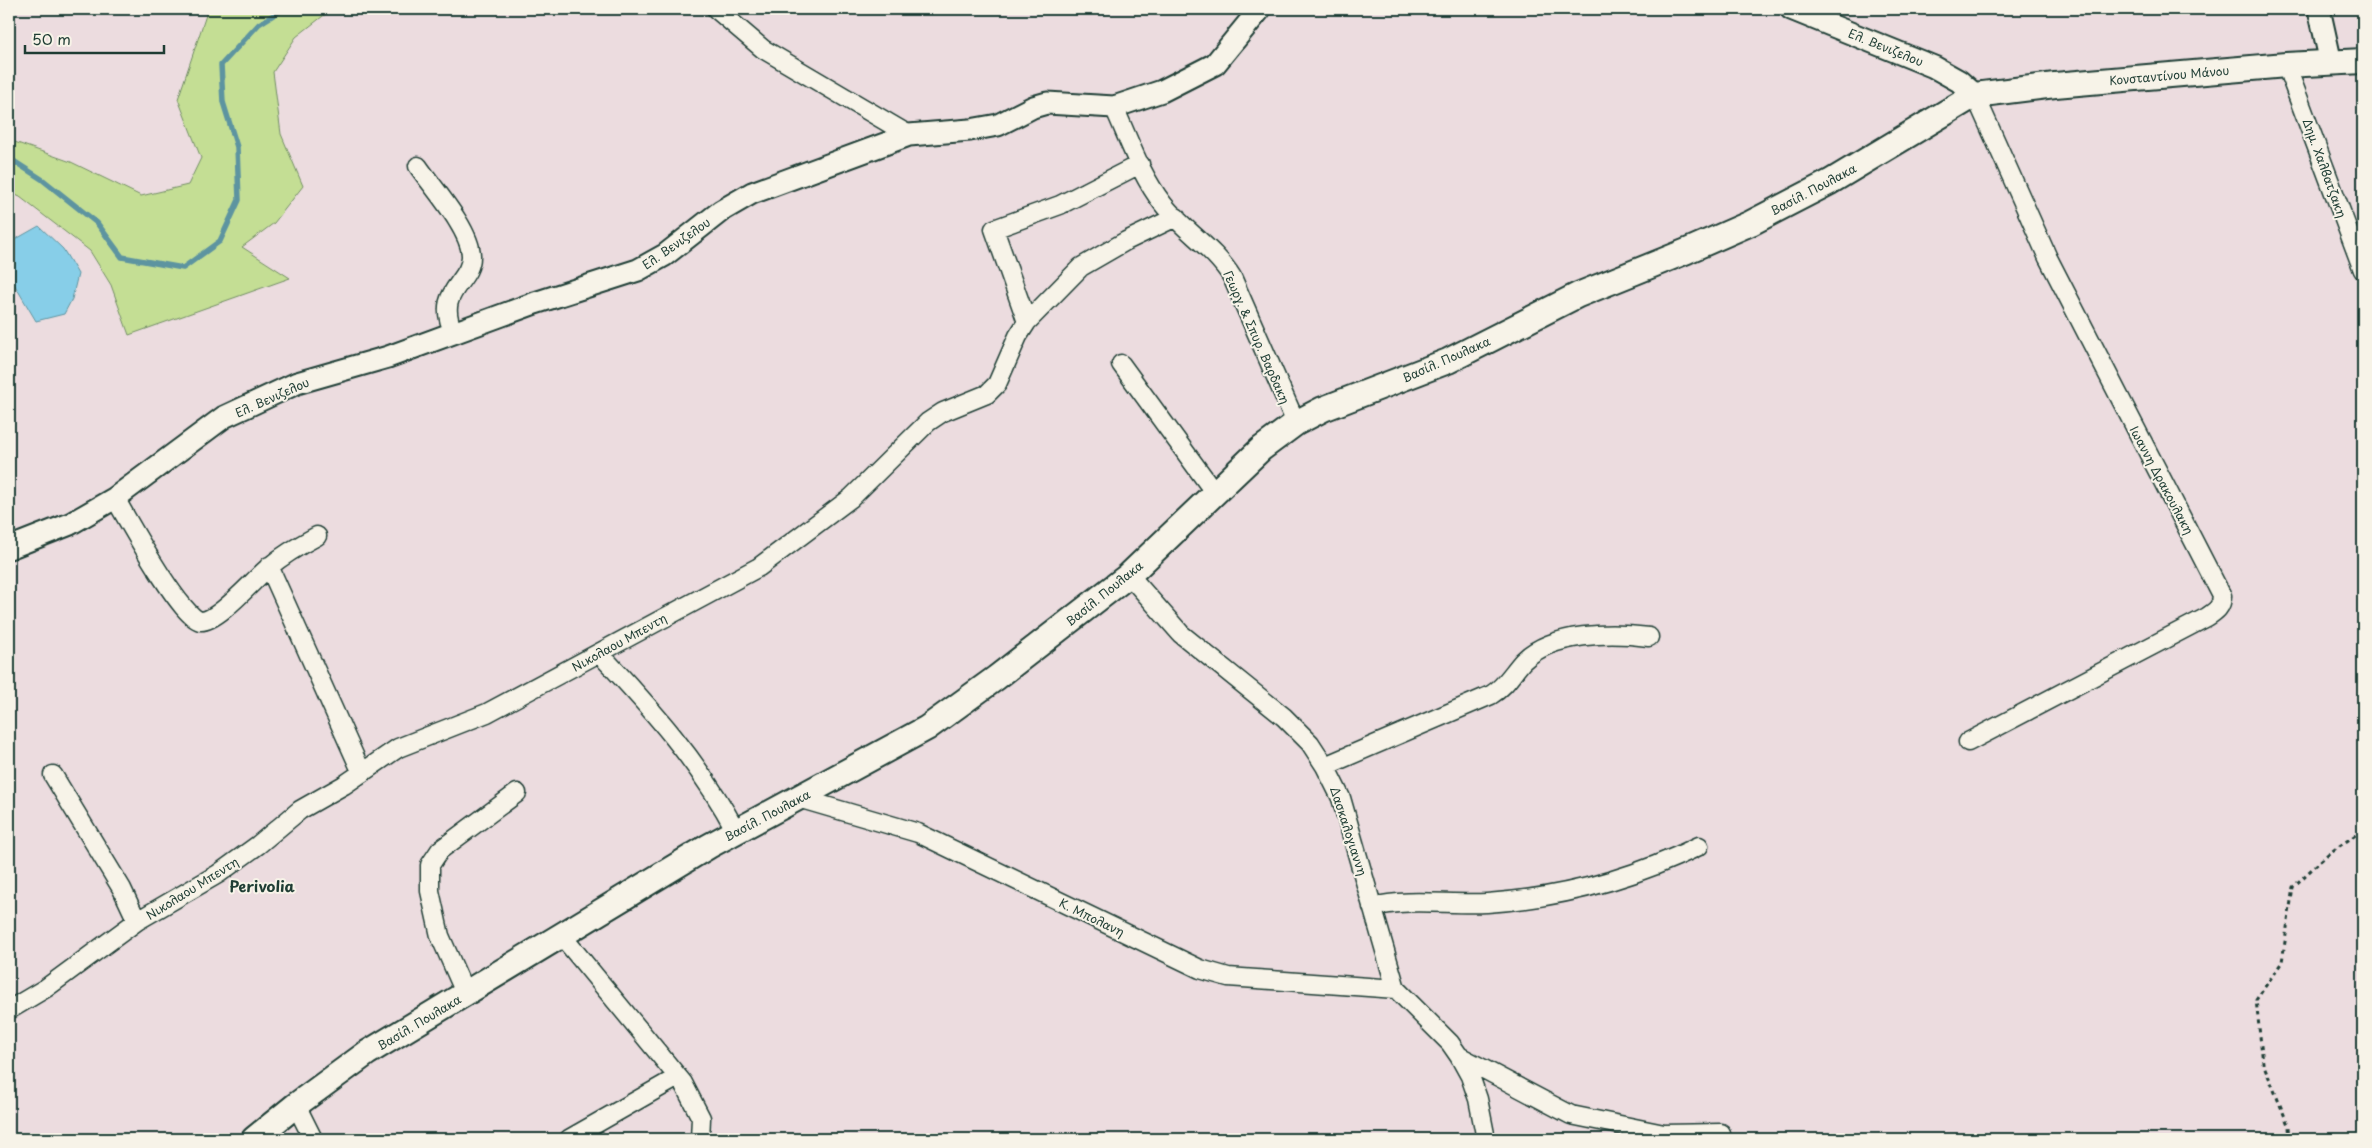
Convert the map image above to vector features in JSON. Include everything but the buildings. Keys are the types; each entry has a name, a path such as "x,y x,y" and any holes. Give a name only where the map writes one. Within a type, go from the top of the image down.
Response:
{"main road":[{"name":"Κονσταντίνου Μάνου","path":"1975,95 2055,85 2286,65 2363,61"},
{"name":"Βασίλ. Πουλακα","path":"254,1139 296,1105 367,1053 736,831 927,728 996,678 1129,575 1261,449 1296,423 1324,409 1448,361 1578,295 1687,251 1750,223 1830,182 1975,95"}],"street":[{"path":"716,9 762,49 909,135"},
{"name":"Ελ. Βενιζελου","path":"9,548 70,524 115,498 224,418 297,383 388,357 535,303 638,270 665,255 721,211 752,193 909,135 970,130 998,125 1033,107 1047,103 1114,107 1162,91 1215,64 1260,9"},
{"name":"Ελ. Βενιζελου","path":"1791,9 1934,67 1959,81 1975,95"},
{"path":"2319,9 2331,63"},
{"name":"Δημ. Χαλβατζακη","path":"2286,65 2363,270"},
{"name":"Ιωαννη Δρακουλακη","path":"1968,742 2207,617 2218,609 2222,603 2222,596 2217,584 2048,258 1975,95"},
{"name":"Γεωργ. & Σπυρ. Βαρδακη","path":"1114,107 1140,164 1164,204 1221,260 1232,277 1296,423"},
{"path":"1027,322 994,229 1060,204 1140,164"},
{"path":"418,166 464,232 470,247 471,258 468,268 448,302 447,312 454,333"},
{"name":"Νικολαου Μπεντη","path":"9,1010 46,988 136,921 218,874 258,845 300,810 362,773 398,748 487,713 759,566 851,498 928,422 943,412 987,394 997,384 1018,336 1027,322 1081,267 1126,240 1176,217"},
{"path":"1121,364 1215,493"},
{"path":"115,498 175,596 195,619 202,621 218,614 269,566 316,536"},
{"path":"269,566 362,773"},
{"name":"Δασκαλογιαννη","path":"1129,575 1181,634 1284,716 1310,743 1325,766 1341,798 1396,989 1450,1043 1459,1056 1470,1076 1478,1099 1486,1139"},
{"path":"1325,766 1492,695 1504,687 1523,661 1537,650 1551,644 1595,635 1620,633 1649,637"},
{"path":"599,653 647,704 682,746 709,784 736,831"},
{"path":"53,775 122,889 136,921"},
{"path":"466,995 440,936 430,891 430,865 440,850 517,792"},
{"name":"Κ. Μπολανη","path":"798,798 918,833 1200,969 1228,977 1396,989"},
{"path":"1372,906 1391,903 1487,903 1593,887 1662,864 1699,846"},
{"path":"562,936 678,1077 701,1118 702,1131 700,1139"},
{"path":"1459,1056 1571,1115 1664,1134 1721,1133"},
{"path":"569,1139 678,1077"},
{"path":"296,1105 313,1139"}],"path":[{"path":"2290,1139 2289,1127 2263,1063 2256,1000 2282,962 2293,887 2328,854 2363,830"}],"green space":[{"path":"208,9 332,9 296,37 273,72 281,134 303,186 274,223 242,247 290,278 129,335 111,285 90,251 20,197 9,192 9,140 71,162 141,196 188,185 201,158 178,99"}],"water":[{"path":"39,226 63,249 78,274 72,299 64,314 36,321 10,277 9,243"}],"waterway":[{"path":"9,158 43,180 97,223 122,257 183,268 220,241 239,200 237,147 223,102 221,65 259,24 283,9"}],"district":[{"name":"Perivolia","path":"262,885"}]}
